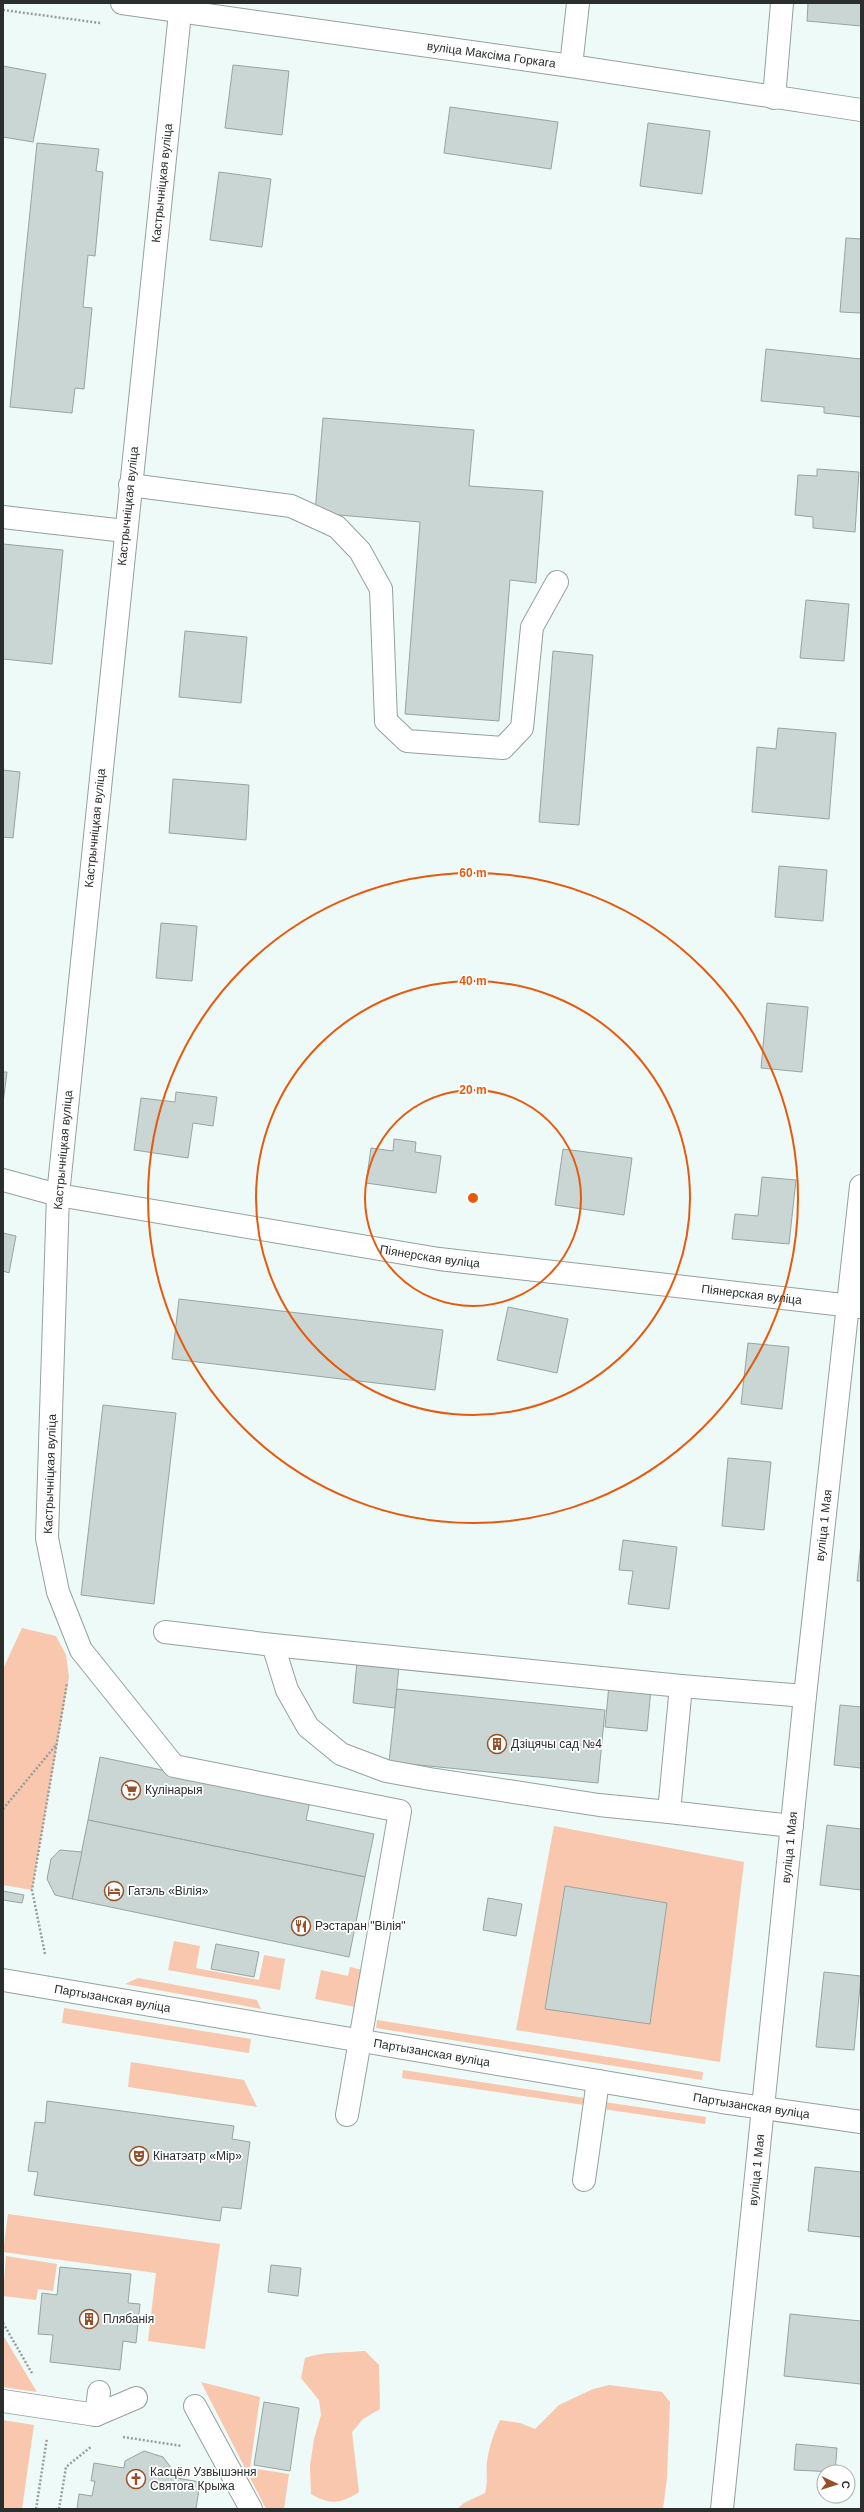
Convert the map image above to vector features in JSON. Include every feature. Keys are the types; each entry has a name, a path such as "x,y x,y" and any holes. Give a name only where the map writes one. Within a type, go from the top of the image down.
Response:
{"street":[{"name":"вуліца Максіма Горкага","path":"122,3 181,7 861,110"},
{"path":"571,66 578,3"},
{"path":"774,98 782,3"},
{"name":"Кастрычніцкая вуліца","path":"181,7 125,531 58,1195 47,1538 58,1592 81,1650 174,1766 400,1811 359,2040"},
{"path":"130,485 291,506 336,527 360,550 381,589 386,721 407,741 503,748 522,728 532,627 556,582"},
{"path":"3,517 125,531"},
{"name":"Піянерская вуліца","path":"3,1180 58,1195 439,1259 855,1307"},
{"name":"вуліца 1 Мая","path":"722,2509 805,1696 855,1307 861,1186"},
{"path":"165,1632 274,1645 681,1686 805,1696"},
{"path":"274,1645 287,1690 308,1727 342,1754 386,1771 599,1805 792,1826"},
{"path":"669,1812 681,1686"},
{"name":"Партызанская вуліца","path":"3,1980 764,2109 861,2122"},
{"path":"347,2115 359,2040"},
{"path":"584,2180 598,2081"},
{"path":"96,2415 99,2392"},
{"path":"3,2401 96,2415 136,2398"},
{"path":"196,2406 251,2509"}],"path":[{"path":"3,1808 57,1745"},
{"path":"3,2323 52,2409 36,2509"},
{"path":"115,2436 183,2447"},
{"path":"59,2509 66,2467 96,2444"}],"shaded area":[{"path":"22,1628 56,1636 66,1655 69,1677 32,1890 3,1885 3,1669"},
{"path":"554,1826 744,1862 720,2062 516,2030"},
{"path":"174,1941 200,1946 196,1968 259,1980 264,1955 285,1959 280,1990 168,1970"},
{"path":"350,1967 363,1970 355,2007 315,1999 321,1970 348,1976"},
{"path":"138,1978 257,2000 261,2009 125,1984"},
{"path":"64,2008 251,2039 249,2053 62,2023"},
{"path":"377,2020 703,2072 702,2080 376,2028"},
{"path":"131,2062 244,2080 257,2107 128,2087"},
{"path":"403,2070 585,2098 584,2105 402,2078"},
{"path":"604,2102 706,2117 705,2124 603,2109"},
{"path":"8,2214 220,2244 205,2349 148,2341 156,2273 3,2252"},
{"path":"6,2256 57,2264 53,2291 38,2289 36,2300 3,2296"},
{"path":"3,2335 37,2392 3,2387"},
{"path":"365,2351 379,2365 380,2409 363,2419 352,2432 359,2492 346,2499 335,2502 317,2498 311,2494 310,2466 314,2439 321,2415 319,2400 301,2378 305,2358 327,2353"},
{"path":"201,2382 260,2397 250,2468 289,2474 284,2509 266,2509"},
{"path":"609,2385 662,2392 670,2402 667,2478 663,2509 457,2509 464,2503 485,2493 488,2456 492,2440 500,2420 520,2423 535,2429 559,2405 593,2389"},
{"path":"3,2420 34,2425 22,2509 3,2509"}],"building":[{"path":"808,3 861,3 861,26 807,21"},
{"path":"233,65 289,71 282,135 225,128"},
{"path":"3,66 46,74 33,142 3,137"},
{"path":"450,107 558,122 551,169 444,153"},
{"path":"648,123 710,131 702,194 640,186"},
{"path":"37,143 99,149 96,171 103,172 95,256 88,255 83,307 92,308 84,389 75,388 72,413 10,407"},
{"path":"219,172 271,179 262,247 210,240"},
{"path":"846,238 861,239 861,313 840,312"},
{"path":"766,349 861,359 861,417 824,413 824,407 761,401"},
{"path":"323,418 474,430 469,486 543,491 536,583 510,580 499,721 405,714 420,522 315,513"},
{"path":"817,469 859,472 855,532 813,528 813,517 795,515 798,475 817,476"},
{"path":"3,544 63,550 52,664 3,659"},
{"path":"806,600 849,604 844,661 800,658"},
{"path":"185,631 247,637 241,703 179,697"},
{"path":"553,651 593,655 579,825 539,822"},
{"path":"778,728 836,733 829,819 752,812 757,747 776,749"},
{"path":"3,770 20,772 13,838 3,837"},
{"path":"173,779 249,785 246,840 169,833"},
{"path":"779,866 827,870 823,921 775,917"},
{"path":"161,923 197,926 192,981 156,978"},
{"path":"767,1003 808,1007 802,1072 761,1068"},
{"path":"3,1072 7,1072 3,1103"},
{"path":"176,1092 217,1097 213,1126 193,1123 188,1158 134,1150 141,1098 175,1102"},
{"path":"394,1139 416,1142 415,1152 441,1156 436,1193 366,1183 371,1148 393,1151"},
{"path":"563,1149 632,1158 624,1215 555,1205"},
{"path":"762,1177 796,1180 789,1244 732,1239 735,1214 758,1216"},
{"path":"3,1233 16,1236 9,1273 3,1271"},
{"path":"179,1299 443,1330 435,1390 172,1359"},
{"path":"508,1307 568,1319 557,1373 497,1360"},
{"path":"748,1343 789,1347 782,1409 741,1404"},
{"path":"103,1405 176,1413 154,1604 81,1595"},
{"path":"728,1458 771,1462 764,1530 722,1526"},
{"path":"623,1540 677,1547 669,1609 628,1604 633,1571 619,1570"},
{"path":"861,1543 861,1581 857,1581"},
{"path":"357,1662 399,1666 395,1708 353,1703"},
{"path":"609,1685 651,1689 647,1731 605,1727"},
{"name":"Дзіцячы сад №4","path":"397,1689 605,1710 598,1783 389,1762"},
{"path":"840,1705 861,1707 861,1768 834,1765"},
{"path":"100,1757 310,1801 306,1820 374,1834 365,1877 88,1820"},
{"path":"88,1820 365,1877 349,1957 72,1899"},
{"path":"827,1825 861,1829 861,1890 820,1885"},
{"path":"60,1850 82,1852 72,1899 55,1895 47,1879 51,1859"},
{"path":"565,1886 667,1903 650,2024 545,2009"},
{"path":"3,1891 24,1895 22,1903 3,1900"},
{"path":"488,1898 522,1904 516,1936 483,1930"},
{"path":"216,1944 259,1952 254,1977 211,1969"},
{"path":"824,1972 861,1976 854,2050 816,2047"},
{"name":"Кінатэатр «Мір»","path":"47,2101 234,2126 232,2139 250,2142 241,2209 222,2207 220,2221 34,2195 38,2172 28,2171 35,2122 45,2123"},
{"path":"815,2167 861,2172 861,2237 808,2231"},
{"path":"271,2265 301,2268 298,2296 268,2292"},
{"name":"Плябанія","path":"60,2267 131,2274 128,2303 140,2304 136,2343 123,2341 120,2370 50,2362 53,2335 38,2334 42,2293 57,2295"},
{"path":"790,2314 861,2321 861,2384 784,2376"},
{"path":"264,2402 299,2408 290,2471 254,2465"},
{"path":"796,2444 837,2448 836,2464 816,2464 816,2471 794,2470"},
{"name":"Касцёл Узвышэння Святога Крыжа","path":"144,2451 163,2457 172,2469 171,2477 200,2482 196,2509 77,2509 79,2494 92,2496 95,2481 91,2481 94,2463 124,2468 125,2461"}],"place":[{"name":"Дзіцячы сад №4","path":"497,1744"},
{"name":"Кулінарыя","path":"131,1790"},
{"name":"Гатэль «Вілія»","path":"114,1891"},
{"name":"Рэстаран \"Вілія\"","path":"301,1926"},
{"name":"Кінатэатр «Мір»","path":"139,2156"},
{"name":"Плябанія","path":"89,2319"},
{"name":"Касцёл Узвышэння Святога Крыжа","path":"136,2479"}]}
